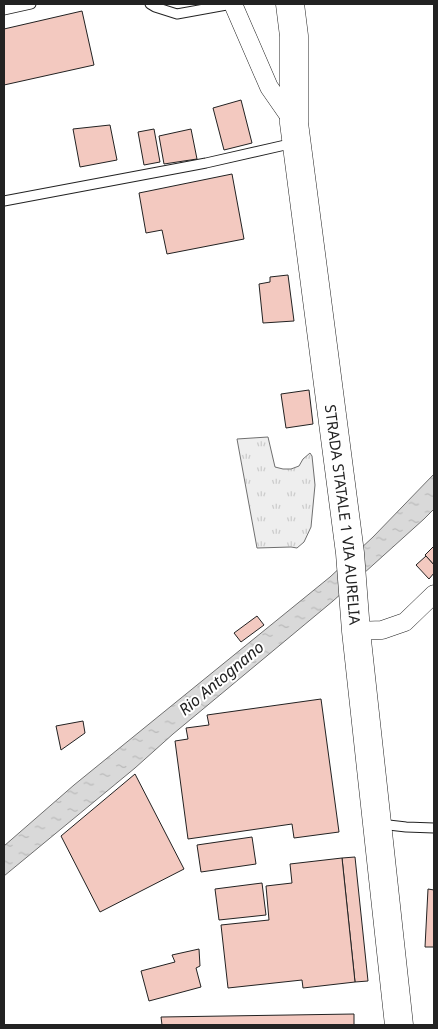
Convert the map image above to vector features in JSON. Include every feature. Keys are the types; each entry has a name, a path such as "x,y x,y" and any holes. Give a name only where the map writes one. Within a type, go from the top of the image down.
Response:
{"main road":[{"name":"STRADA STATALE 1 VIA AURELIA","path":"290,4 294,36 295,133 350,553 399,1025"}],"street":[{"path":"232,4 269,87 295,133"},
{"path":"356,625 382,630 405,622 434,594"}],"lane":[{"path":"4,10 31,4"},
{"path":"150,4 178,14 232,4"},
{"path":"4,200 206,163 295,133"},
{"path":"377,824 434,828"}],"green space":[{"path":"268,437 275,467 291,469 299,466 310,453 312,456 315,485 311,527 304,542 297,548 257,548 237,439"}],"water":[{"name":"Rio Antognano","path":"434,474 434,509 424,519 333,601 4,876 4,846 74,785 330,577 373,537"}],"building":[{"path":"82,11 94,65 4,85 4,29"},
{"path":"241,100 252,143 224,150 213,108"},
{"path":"110,125 117,160 80,167 73,129"},
{"path":"154,129 160,162 144,165 138,132"},
{"path":"191,129 197,159 164,164 159,136"},
{"path":"232,174 244,239 167,254 162,230 146,233 139,193"},
{"path":"288,275 294,321 263,323 259,284 270,282 270,277"},
{"path":"309,390 313,424 286,428 281,394"},
{"path":"434,546 434,565 425,555"},
{"path":"426,556 434,565 434,573 429,579 416,565"},
{"path":"257,616 264,625 241,642 234,633"},
{"path":"321,699 339,832 294,838 292,824 188,839 175,741 188,739 186,728 209,725 207,715"},
{"path":"83,721 85,733 61,750 56,726"},
{"path":"135,774 184,869 100,912 61,836"},
{"path":"252,837 256,864 201,872 197,845"},
{"path":"355,857 368,981 355,982 342,858"},
{"path":"342,858 355,982 303,988 302,980 228,988 221,925 269,920 266,886 292,883 290,864"},
{"path":"262,883 266,915 219,920 215,889"},
{"path":"428,889 434,890 434,947 425,947"},
{"path":"199,949 200,966 196,968 201,987 149,1001 141,971 175,962 172,955"},
{"path":"354,1014 354,1025 162,1025 161,1017"}]}
